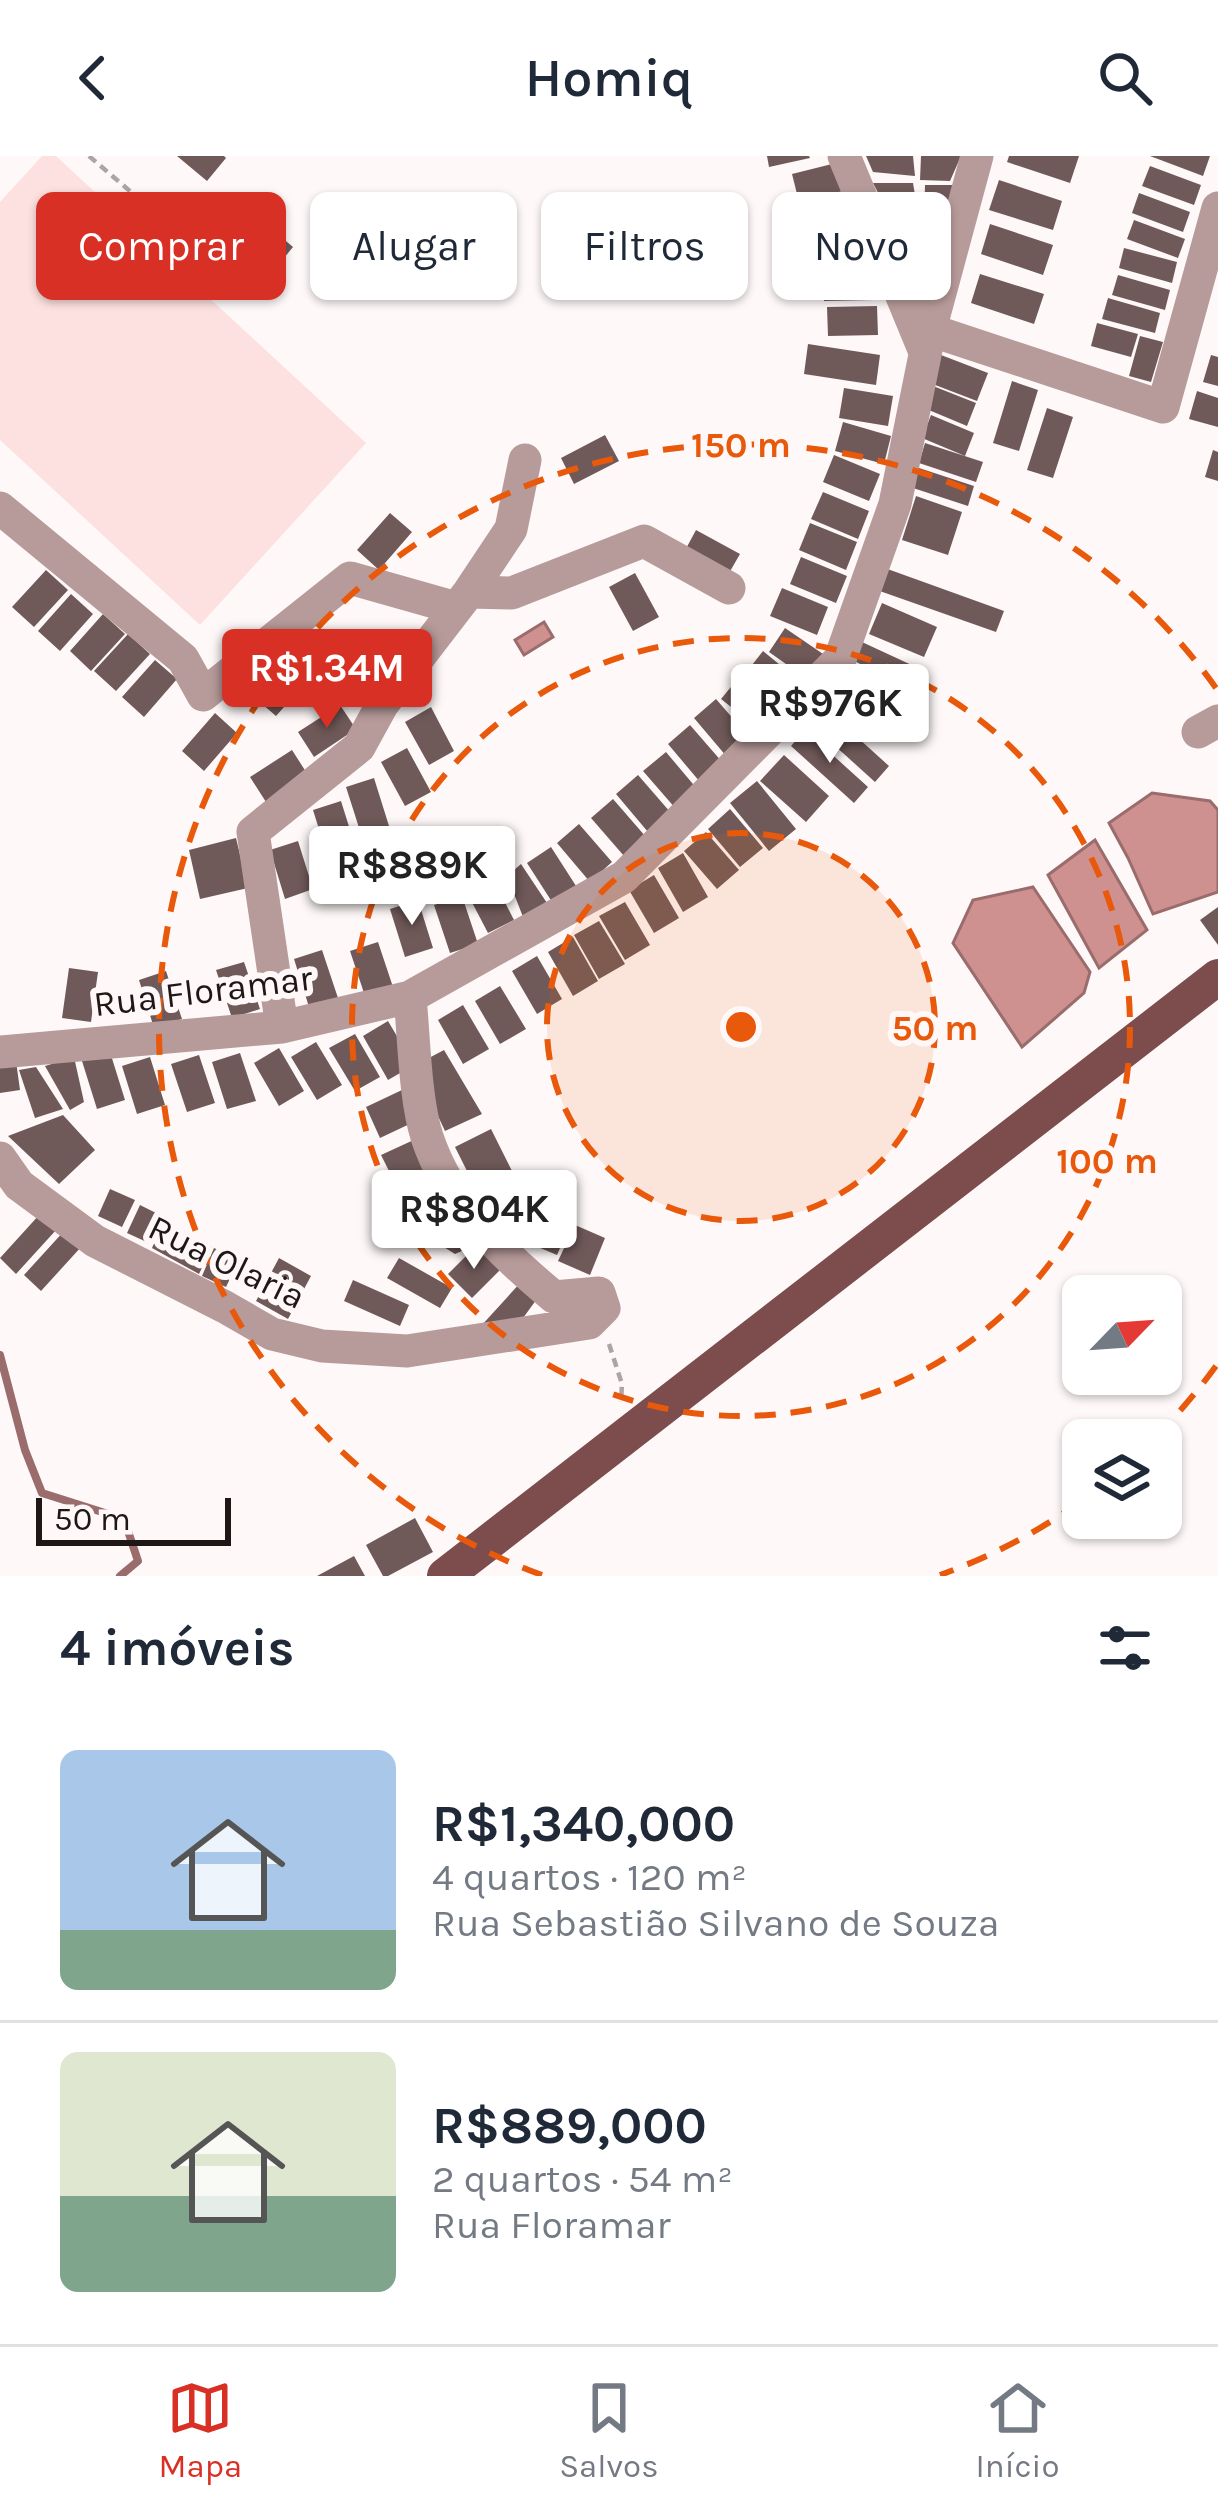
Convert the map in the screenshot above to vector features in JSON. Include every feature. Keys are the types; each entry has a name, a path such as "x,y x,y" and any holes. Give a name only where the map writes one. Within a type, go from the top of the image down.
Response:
{"main road":[{"path":"446,1576 1218,977"}],"street":[{"path":"844,156 927,341 1163,407 1218,208"},
{"name":"Rua Floramar","path":"0,1052 282,1027 410,997 624,877 840,659 895,504 927,341 977,156"},
{"path":"282,1027 253,832 359,747 382,706 511,529 525,460"},
{"path":"0,508 183,659 203,695 350,578 462,600 512,593 644,541 729,588"},
{"path":"410,997 426,1133 446,1184 521,1270 554,1297 599,1292 604,1308 594,1318"},
{"name":"Rua Olaria","path":"0,1158 19,1185 95,1241 272,1334 322,1346 407,1351 542,1332 590,1323 594,1318"}],"path":[{"path":"89,156 131,192"},
{"path":"594,1318 607,1336 622,1384 616,1443"}],"shaded area":[{"path":"42,156 56,156 95,192 36,192 36,300 212,300 366,443 200,625 0,440 0,202"},
{"path":"544,622 553,637 524,655 515,640"},
{"path":"1152,793 1210,801 1218,810 1218,892 1153,914 1109,823"},
{"path":"1095,840 1147,930 1099,968 1048,875"},
{"path":"1033,887 1090,972 1084,993 1022,1047 953,943 973,900"}],"building":[{"path":"177,156 224,156 226,158 207,181"},
{"path":"767,156 809,156 810,158 769,167"},
{"path":"866,156 913,156 915,176 873,172"},
{"path":"921,156 961,156 950,181 920,180"},
{"path":"1009,156 1079,156 1070,183 1007,162"},
{"path":"1150,156 1210,156 1203,176"},
{"path":"840,162 847,190 796,192 792,174"},
{"path":"1150,166 1201,185 1194,205 1142,186"},
{"path":"999,180 1062,201 1053,230 989,210"},
{"path":"873,183 913,183 914,192 878,192"},
{"path":"925,185 954,185 954,221 951,192 925,192"},
{"path":"1139,193 1190,212 1183,232 1132,213"},
{"path":"1134,220 1185,239 1178,258 1127,239"},
{"path":"990,224 1053,245 1043,275 981,254"},
{"path":"1124,248 1177,262 1172,283 1119,268"},
{"path":"980,274 1044,294 1034,324 971,303"},
{"path":"1118,275 1170,290 1165,310 1112,295"},
{"path":"1108,298 1160,313 1155,333 1102,319"},
{"path":"877,306 878,335 828,336 827,307"},
{"path":"1097,323 1138,334 1131,357 1091,346"},
{"path":"1140,336 1163,342 1151,382 1129,376"},
{"path":"808,344 880,355 876,385 804,374"},
{"path":"941,355 988,373 977,401 930,383"},
{"path":"1211,355 1218,357 1218,386 1203,382"},
{"path":"1012,381 1038,390 1019,451 993,443"},
{"path":"933,386 976,403 967,426 924,408"},
{"path":"844,388 893,396 888,426 839,418"},
{"path":"1197,391 1218,398 1218,427 1189,419"},
{"path":"1047,408 1073,417 1053,478 1027,470"},
{"path":"931,415 974,433 965,456 922,438"},
{"path":"843,422 891,436 884,464 835,451"},
{"path":"605,435 619,461 574,484 561,458"},
{"path":"925,443 983,462 976,482 919,463"},
{"path":"1213,450 1218,452 1218,481 1205,477"},
{"path":"834,455 880,474 869,501 823,482"},
{"path":"916,467 974,486 968,506 910,487"},
{"path":"823,492 869,511 858,539 811,519"},
{"path":"916,496 962,512 948,555 902,540"},
{"path":"390,513 412,532 379,570 357,550"},
{"path":"810,523 857,542 846,570 799,550"},
{"path":"696,530 740,554 725,580 682,556"},
{"path":"801,557 847,576 836,603 790,584"},
{"path":"882,567 1004,611 996,632 874,589"},
{"path":"46,570 68,590 34,627 12,607"},
{"path":"635,573 659,617 633,631 609,587"},
{"path":"782,588 828,607 817,635 770,616"},
{"path":"71,594 93,614 60,651 38,631"},
{"path":"882,603 937,627 924,657 869,634"},
{"path":"103,614 125,634 91,671 70,651"},
{"path":"785,628 826,656 810,681 769,652"},
{"path":"128,634 150,654 116,691 94,671"},
{"path":"862,642 918,668 909,687 854,661"},
{"path":"375,647 391,672 349,699 333,675"},
{"path":"763,651 802,683 784,706 745,674"},
{"path":"155,660 177,679 144,717 122,697"},
{"path":"287,660 309,679 276,716 254,697"},
{"path":"849,664 904,690 895,709 842,680"},
{"path":"740,676 779,707 760,730 721,699"},
{"path":"838,686 893,712 884,731 829,700"},
{"path":"716,699 749,737 727,757 694,718"},
{"path":"340,705 356,729 314,757 298,732"},
{"path":"431,707 454,751 429,765 405,722"},
{"path":"826,709 889,766 875,782 812,725"},
{"path":"215,713 237,733 204,771 182,751"},
{"path":"690,725 723,763 700,782 668,744"},
{"path":"805,730 868,787 854,803 791,746"},
{"path":"407,748 431,792 405,806 381,762"},
{"path":"292,750 308,775 266,802 250,777"},
{"path":"666,752 698,790 676,809 643,771"},
{"path":"784,755 829,796 806,822 760,781"},
{"path":"638,775 671,813 648,832 616,794"},
{"path":"374,778 389,826 361,834 346,787"},
{"path":"757,781 796,829 769,851 730,803"},
{"path":"613,799 646,837 624,856 591,818"},
{"path":"341,801 356,849 328,858 313,810"},
{"path":"730,809 763,848 740,867 708,829"},
{"path":"579,824 612,862 590,882 557,843"},
{"path":"706,832 739,870 717,889 684,851"},
{"path":"236,838 248,888 200,899 189,850"},
{"path":"298,841 313,889 285,899 270,850"},
{"path":"551,847 578,889 554,905 527,863"},
{"path":"683,853 708,897 683,912 658,868"},
{"path":"521,864 549,906 525,922 507,876"},
{"path":"491,875 514,920 488,933 465,889"},
{"path":"654,875 679,918 654,933 629,890"},
{"path":"462,896 478,944 450,953 434,905"},
{"path":"418,900 433,948 405,957 390,909"},
{"path":"625,902 650,945 625,960 599,916"},
{"path":"1218,907 1218,945 1200,920"},
{"path":"599,921 625,964 599,979 574,935"},
{"path":"573,937 598,981 573,996 548,952"},
{"path":"378,942 394,990 366,999 350,951"},
{"path":"322,950 338,998 309,1007 294,959"},
{"path":"537,956 562,999 537,1014 512,971"},
{"path":"244,962 260,1009 232,1018 216,970"},
{"path":"69,968 98,972 91,1022 62,1018"},
{"path":"166,971 182,1019 154,1028 139,980"},
{"path":"500,986 526,1029 500,1044 475,1001"},
{"path":"463,1005 489,1049 463,1064 438,1020"},
{"path":"388,1021 414,1065 388,1080 363,1036"},
{"path":"355,1034 380,1077 355,1091 329,1048"},
{"path":"316,1042 342,1085 317,1100 291,1057"},
{"path":"279,1048 304,1091 279,1106 254,1063"},
{"path":"444,1050 482,1114 445,1131 431,1101 427,1059"},
{"path":"110,1052 125,1100 97,1109 82,1061"},
{"path":"240,1053 256,1101 227,1109 212,1062"},
{"path":"199,1055 215,1103 187,1112 171,1064"},
{"path":"74,1057 84,1102 70,1110 45,1066"},
{"path":"150,1057 165,1105 137,1114 122,1066"},
{"path":"16,1061 20,1090 0,1093 0,1064"},
{"path":"36,1067 63,1109 35,1118 19,1070"},
{"path":"402,1090 416,1121 380,1138 366,1107"},
{"path":"63,1115 95,1150 59,1184 8,1136"},
{"path":"491,1129 515,1177 479,1195 455,1147"},
{"path":"418,1138 432,1169 396,1185 381,1155"},
{"path":"430,1181 475,1245 455,1254 399,1219"},
{"path":"521,1184 536,1215 500,1232 485,1201"},
{"path":"110,1189 135,1200 122,1227 98,1216"},
{"path":"140,1205 164,1217 151,1244 127,1233"},
{"path":"542,1205 573,1218 557,1255 526,1242"},
{"path":"40,1214 57,1229 16,1274 0,1258"},
{"path":"164,1220 212,1247 199,1274 152,1248"},
{"path":"575,1225 605,1238 590,1275 558,1261"},
{"path":"65,1230 82,1246 41,1291 24,1275"},
{"path":"476,1246 500,1270 472,1298 448,1274"},
{"path":"214,1248 239,1260 226,1287 202,1276"},
{"path":"279,1258 311,1276 288,1319 256,1301"},
{"path":"399,1258 452,1288 440,1308 387,1278"},
{"path":"353,1280 409,1305 400,1326 344,1301"},
{"path":"522,1281 539,1296 518,1325 481,1326"},
{"path":"415,1518 433,1552 383,1576 366,1545"},
{"path":"354,1556 365,1576 317,1576"}],"waterway":[{"path":"0,1355 25,1450 42,1493 124,1519 138,1561 120,1576"}]}
